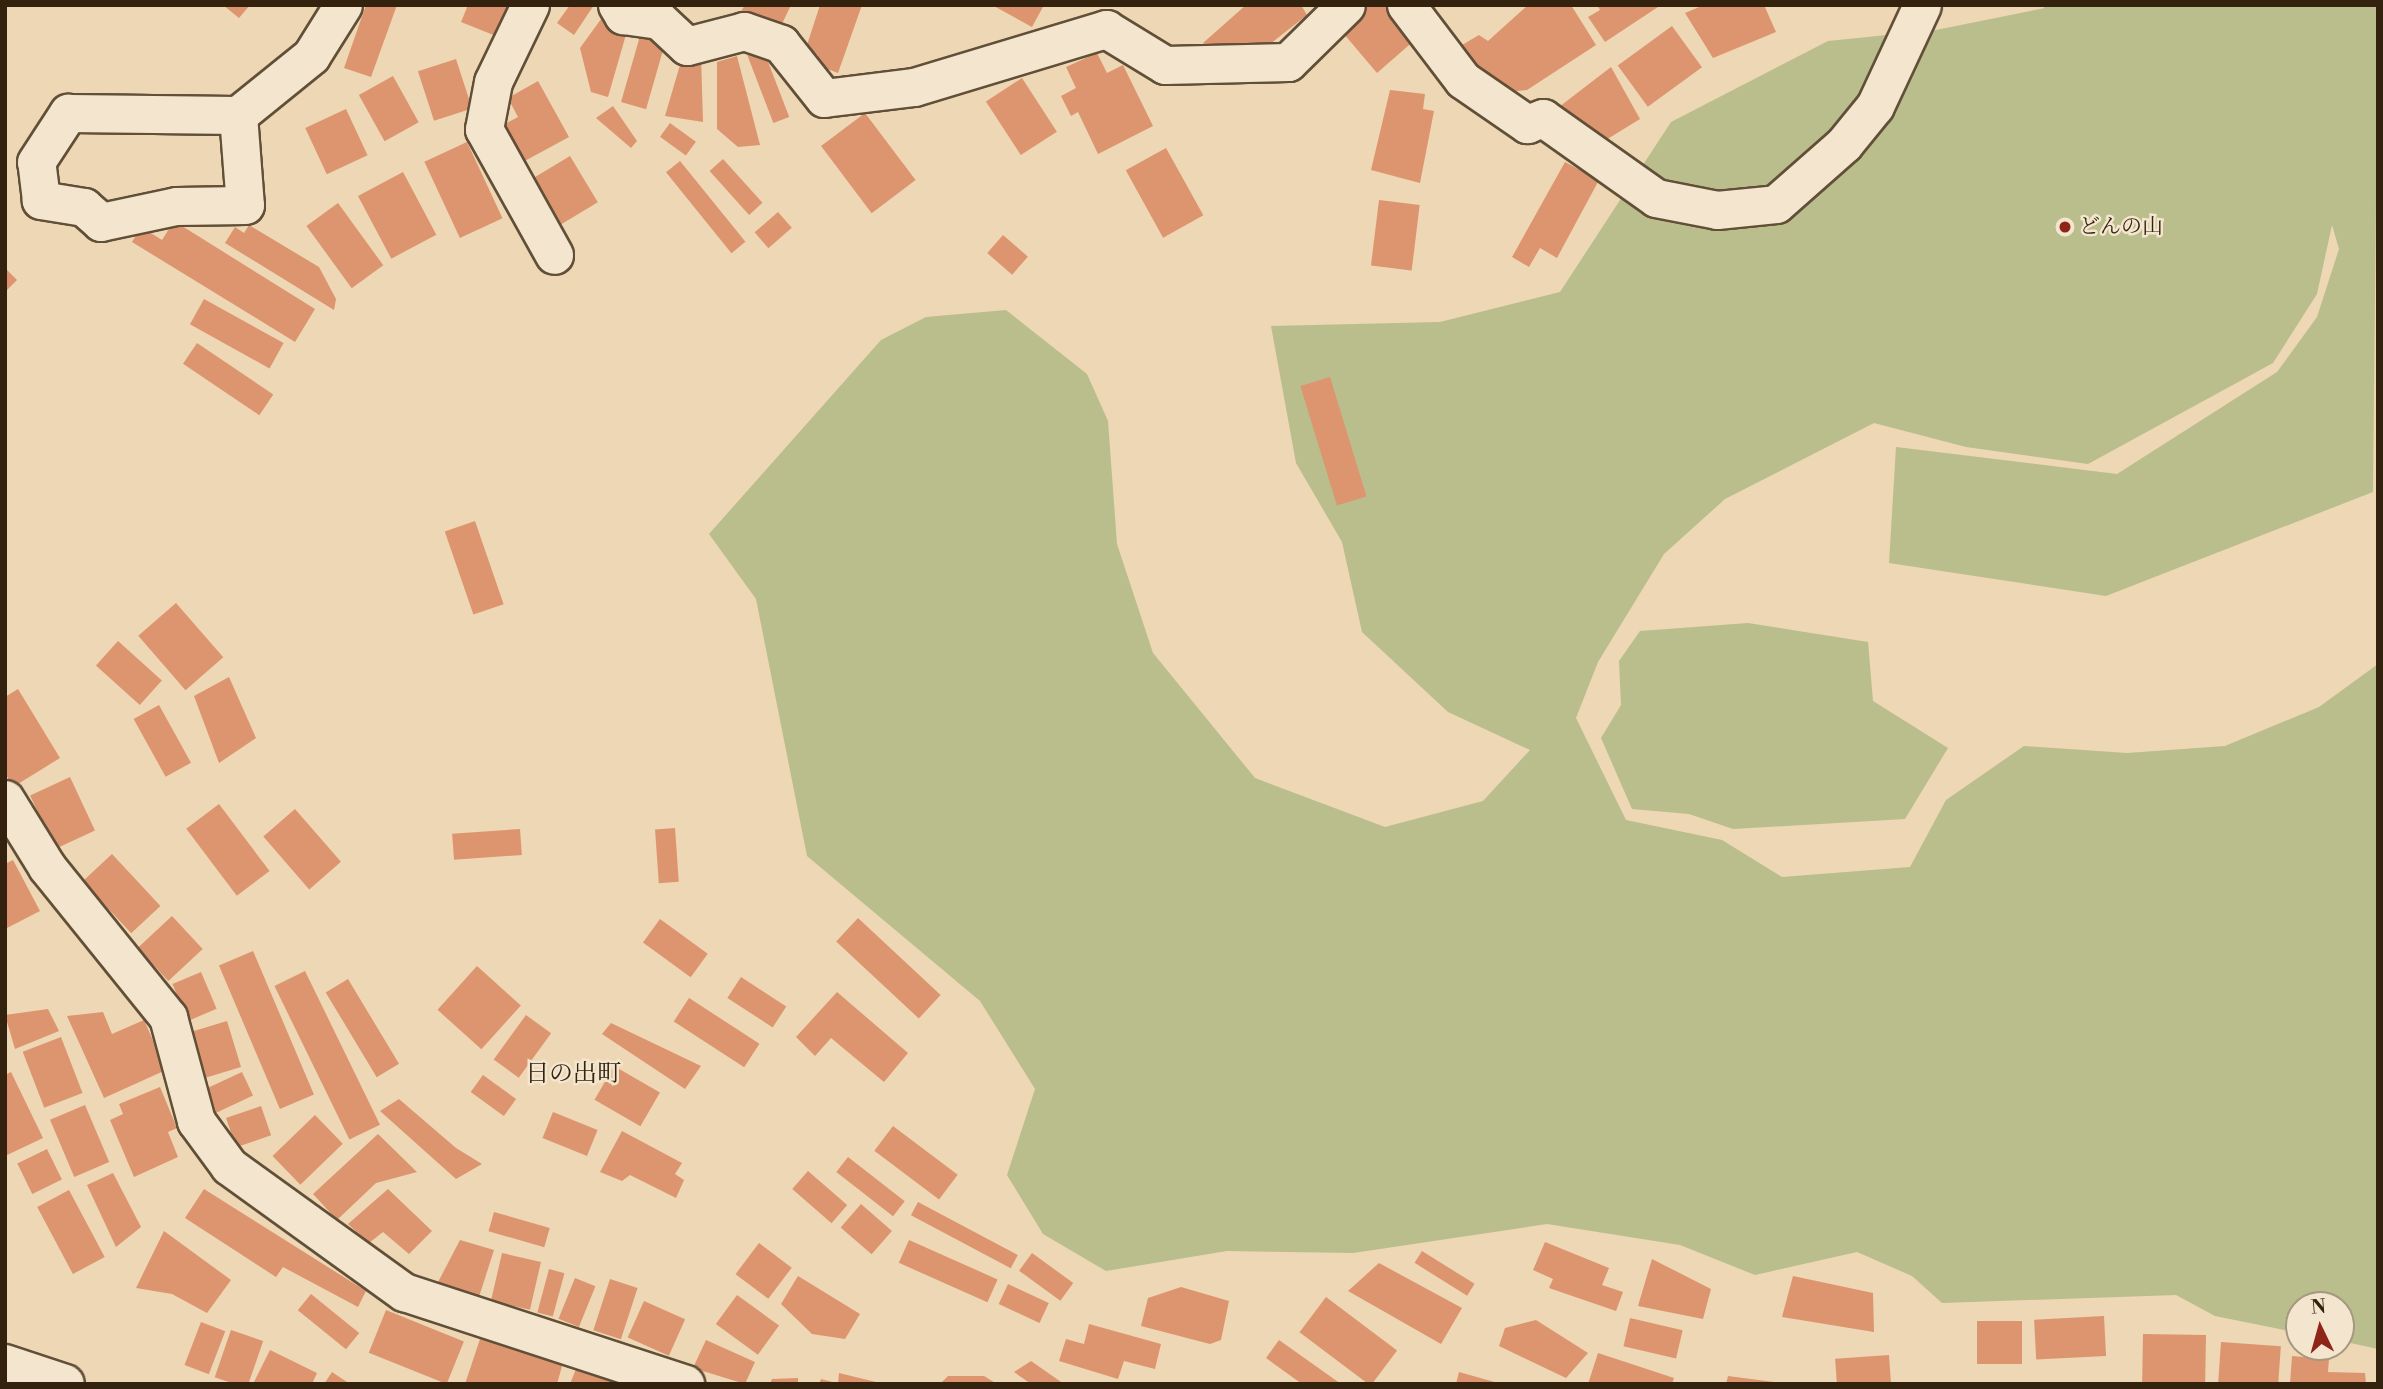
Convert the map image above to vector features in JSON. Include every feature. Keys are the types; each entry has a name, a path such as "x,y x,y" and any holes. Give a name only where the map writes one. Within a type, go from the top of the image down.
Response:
{"street":[{"path":"237,115 245,205 176,206 101,222 84,207 41,200 36,162 68,113 237,115 312,56 343,5"},
{"path":"530,5 493,82 484,130 554,255"},
{"path":"617,5 623,15 659,20 687,46 744,31 781,44 824,98 914,87 1106,29 1165,65 1288,62 1346,5"},
{"path":"1406,5 1463,80 1527,124 1543,118 1656,198 1717,210 1776,204 1844,144 1875,106 1922,5"},
{"path":"5,799 47,867 168,1017 196,1121 229,1166 404,1292 685,1384"},
{"path":"5,1364 65,1384"}],"green space":[{"path":"2039,5 2378,5 2373,492 2106,596 1889,563 1896,447 2117,474 2277,372 2317,317 2339,249 2332,225 2317,294 2273,363 2088,464 1966,447 1874,423 1725,499 1664,554 1598,662 1576,718 1626,820 1722,840 1782,877 1910,867 1946,800 2024,746 2127,753 2225,746 2319,707 2378,664 2378,1349 2355,1344 2355,1291 2285,1291 2285,1330 2215,1316 2176,1295 1942,1303 1912,1276 1857,1252 1755,1275 1680,1245 1547,1224 1353,1253 1227,1251 1106,1271 1043,1234 1007,1175 1035,1089 980,1001 807,856 756,599 709,534 881,340 926,317 1006,310 1087,374 1108,421 1117,544 1153,653 1255,778 1385,827 1483,801 1530,750 1448,712 1362,632 1342,542 1296,463 1271,326 1440,322 1560,292 1671,122 1828,41 1936,30 2045,8"},
{"path":"1748,623 1868,642 1873,701 1948,748 1905,819 1733,829 1689,814 1632,809 1601,738 1621,705 1619,661 1640,631"}],"building":[{"path":"223,5 250,5 239,18"},
{"path":"366,5 397,5 371,77 344,68"},
{"path":"468,5 514,5 501,38 461,22"},
{"path":"570,5 594,5 574,35 557,23"},
{"path":"745,5 791,5 781,26 740,13"},
{"path":"820,5 862,5 838,73 814,64 818,55 805,51"},
{"path":"992,5 1044,5 1032,27"},
{"path":"1246,5 1301,5 1307,15 1270,44 1212,53 1203,43"},
{"path":"1363,5 1387,5 1416,39 1377,73 1338,27"},
{"path":"1528,5 1571,5 1596,45 1527,90 1494,94 1462,45 1479,35 1488,41"},
{"path":"1597,5 1661,5 1605,42 1588,17 1600,10"},
{"path":"1704,5 1764,5 1776,32 1713,58 1685,13"},
{"path":"604,15 627,31 608,97 591,92 580,48"},
{"path":"1672,26 1702,67 1648,107 1618,65"},
{"path":"642,29 667,36 646,109 621,102"},
{"path":"762,46 789,117 773,123 746,52"},
{"path":"1097,53 1107,73 1123,65 1153,126 1098,154 1078,112 1071,116 1061,96 1076,88 1066,67"},
{"path":"701,56 703,122 665,116 682,58"},
{"path":"737,56 760,145 738,147 717,129 717,62"},
{"path":"456,59 472,108 434,121 418,71"},
{"path":"1611,67 1640,119 1596,146 1559,107"},
{"path":"393,76 419,122 385,141 359,95"},
{"path":"1022,78 1057,132 1021,155 986,101"},
{"path":"538,81 569,137 521,163 501,126 518,117 508,98"},
{"path":"1390,90 1425,94 1423,109 1434,111 1420,183 1371,170"},
{"path":"613,106 637,141 631,148 596,118"},
{"path":"346,109 368,155 327,174 305,128"},
{"path":"865,113 916,180 872,213 821,146"},
{"path":"670,123 696,142 686,156 660,137"},
{"path":"467,142 502,218 460,238 424,162"},
{"path":"1166,148 1203,215 1163,238 1126,170"},
{"path":"570,156 598,202 558,226 530,180"},
{"path":"723,159 762,203 749,215 710,171"},
{"path":"680,161 745,242 731,253 666,172"},
{"path":"1565,162 1599,180 1557,258 1540,248 1529,267 1512,257"},
{"path":"403,172 436,235 391,259 358,196"},
{"path":"1379,200 1420,205 1412,271 1371,266"},
{"path":"338,203 383,265 352,288 306,226"},
{"path":"778,212 792,228 768,248 755,232"},
{"path":"174,221 315,309 295,342 132,242 141,227 162,240"},
{"path":"249,225 319,267 336,299 334,310 225,243 235,227 244,233"},
{"path":"1003,235 1028,257 1012,275 987,253"},
{"path":"5,268 17,280 5,292"},
{"path":"204,299 284,343 270,368 190,324"},
{"path":"197,343 273,394 259,415 183,364"},
{"path":"1330,377 1367,497 1337,506 1300,386"},
{"path":"475,521 504,604 473,615 445,531"},
{"path":"176,603 223,657 186,690 138,636"},
{"path":"118,641 162,680 140,705 96,666"},
{"path":"229,677 256,738 219,763 194,696"},
{"path":"18,689 60,758 13,787 5,773 5,697"},
{"path":"159,705 191,763 166,777 134,719"},
{"path":"70,777 95,830 55,849 30,796"},
{"path":"219,804 270,871 237,896 186,829"},
{"path":"295,809 341,862 309,889 263,837"},
{"path":"675,828 679,882 659,883 655,829"},
{"path":"520,829 522,855 454,860 452,834"},
{"path":"112,854 160,906 131,933 83,881"},
{"path":"13,860 40,911 5,929 5,864"},
{"path":"172,916 203,949 168,981 138,948"},
{"path":"858,918 941,995 919,1018 836,941"},
{"path":"660,919 708,954 691,977 643,942"},
{"path":"253,951 314,1095 280,1109 219,965"},
{"path":"477,966 521,1005 481,1049 438,1010"},
{"path":"305,971 380,1125 349,1140 274,986"},
{"path":"201,972 217,1009 188,1021 172,984"},
{"path":"741,977 786,1006 773,1027 727,998"},
{"path":"348,979 399,1064 377,1077 326,992"},
{"path":"837,992 908,1053 884,1082 831,1038 815,1056 796,1037"},
{"path":"689,998 759,1044 744,1067 674,1021"},
{"path":"48,1009 59,1031 15,1049 5,1015"},
{"path":"103,1012 112,1034 144,1020 166,1070 104,1098 67,1016"},
{"path":"526,1015 551,1033 519,1078 494,1059"},
{"path":"227,1021 241,1067 205,1078 191,1032"},
{"path":"611,1023 701,1066 685,1089 602,1034"},
{"path":"61,1037 83,1093 44,1108 23,1052"},
{"path":"614,1066 660,1092 640,1126 594,1100"},
{"path":"11,1072 43,1138 5,1156 5,1075"},
{"path":"242,1072 253,1096 213,1114 202,1091"},
{"path":"483,1075 516,1099 504,1116 471,1092"},
{"path":"160,1087 177,1128 168,1132 178,1157 134,1177 110,1120 123,1114 119,1104"},
{"path":"399,1099 456,1148 482,1164 456,1179 380,1111"},
{"path":"85,1105 109,1162 74,1177 50,1120"},
{"path":"261,1106 271,1135 236,1147 226,1118"},
{"path":"553,1112 598,1130 587,1156 543,1138"},
{"path":"315,1115 343,1144 300,1185 273,1156"},
{"path":"893,1126 958,1175 939,1200 874,1151"},
{"path":"622,1131 682,1163 675,1174 684,1180 676,1198 630,1175 622,1181 600,1172"},
{"path":"378,1134 417,1172 376,1183 337,1220 313,1194"},
{"path":"47,1149 62,1180 32,1194 17,1163"},
{"path":"848,1157 905,1201 893,1216 836,1172"},
{"path":"808,1171 847,1205 831,1223 792,1189"},
{"path":"113,1173 141,1227 116,1247 87,1185"},
{"path":"204,1189 366,1291 358,1307 283,1267 276,1277 185,1218"},
{"path":"388,1189 432,1231 409,1254 383,1232 369,1243 348,1224"},
{"path":"69,1190 105,1257 73,1274 37,1207"},
{"path":"918,1202 1018,1255 1011,1268 911,1215"},
{"path":"861,1204 892,1231 872,1254 841,1227"},
{"path":"494,1212 550,1228 544,1247 488,1231"},
{"path":"164,1231 231,1280 207,1313 172,1294 136,1288"},
{"path":"460,1240 494,1250 479,1297 436,1286"},
{"path":"909,1240 998,1279 987,1302 899,1263"},
{"path":"1545,1242 1609,1268 1602,1285 1623,1292 1616,1311 1549,1288 1553,1279 1533,1270"},
{"path":"759,1243 792,1268 768,1299 736,1274"},
{"path":"1422,1251 1475,1284 1467,1296 1415,1263"},
{"path":"502,1253 541,1262 530,1310 491,1301"},
{"path":"1032,1253 1073,1283 1060,1301 1019,1271"},
{"path":"1652,1259 1711,1289 1703,1319 1638,1306"},
{"path":"1379,1263 1462,1308 1441,1344 1348,1291"},
{"path":"549,1269 564,1273 553,1317 537,1312"},
{"path":"798,1276 860,1314 845,1339 812,1334 781,1304"},
{"path":"1793,1276 1873,1293 1874,1332 1782,1317"},
{"path":"575,1278 595,1286 579,1327 559,1319"},
{"path":"610,1279 638,1288 621,1339 593,1330"},
{"path":"1008,1284 1049,1303 1039,1323 999,1304"},
{"path":"1181,1287 1229,1301 1221,1340 1210,1344 1141,1326 1148,1298"},
{"path":"311,1294 359,1333 346,1349 298,1310"},
{"path":"737,1295 779,1326 758,1355 716,1324"},
{"path":"1326,1297 1397,1351 1372,1384 1368,1384 1300,1332"},
{"path":"644,1301 685,1319 669,1356 628,1338"},
{"path":"386,1310 464,1341 447,1384 369,1353"},
{"path":"2104,1316 2106,1356 2036,1360 2034,1320"},
{"path":"1630,1318 1683,1330 1676,1358 1623,1346"},
{"path":"1536,1320 1588,1353 1566,1378 1499,1346 1505,1328"},
{"path":"1977,1321 2022,1321 2022,1364 1977,1364"},
{"path":"201,1322 225,1331 209,1374 185,1365"},
{"path":"1089,1324 1161,1344 1155,1369 1124,1361 1118,1379 1059,1361 1066,1339 1084,1344"},
{"path":"231,1330 263,1341 248,1384 234,1384 215,1377"},
{"path":"482,1333 564,1359 557,1384 465,1384"},
{"path":"2143,1334 2206,1335 2205,1384 2142,1384"},
{"path":"706,1340 755,1362 745,1384 693,1368"},
{"path":"1279,1340 1341,1384 1302,1384 1266,1358"},
{"path":"2221,1342 2281,1346 2278,1384 2218,1384"},
{"path":"270,1350 317,1373 312,1384 253,1384"},
{"path":"1598,1353 1674,1378 1672,1384 1588,1384"},
{"path":"1889,1355 1891,1384 1837,1384 1835,1359"},
{"path":"1031,1361 1064,1384 1031,1384 1014,1372"},
{"path":"2292,1361 2329,1361 2328,1372 2365,1373 2366,1384 2290,1384"},
{"path":"578,1364 626,1384 570,1384"},
{"path":"332,1372 350,1384 324,1384"},
{"path":"1459,1372 1498,1383 1498,1384 1456,1384"},
{"path":"839,1373 880,1383 880,1384 838,1384"},
{"path":"948,1376 984,1376 997,1384 940,1384"},
{"path":"1728,1376 1774,1382 1774,1384 1726,1384"},
{"path":"798,1378 798,1384 770,1384 772,1379"},
{"path":"821,1379 836,1383 836,1384 819,1384"}],"place":[{"name":"どんの山","path":"2065,227"}],"district":[{"name":"日の出町","path":"573,1075"}]}
